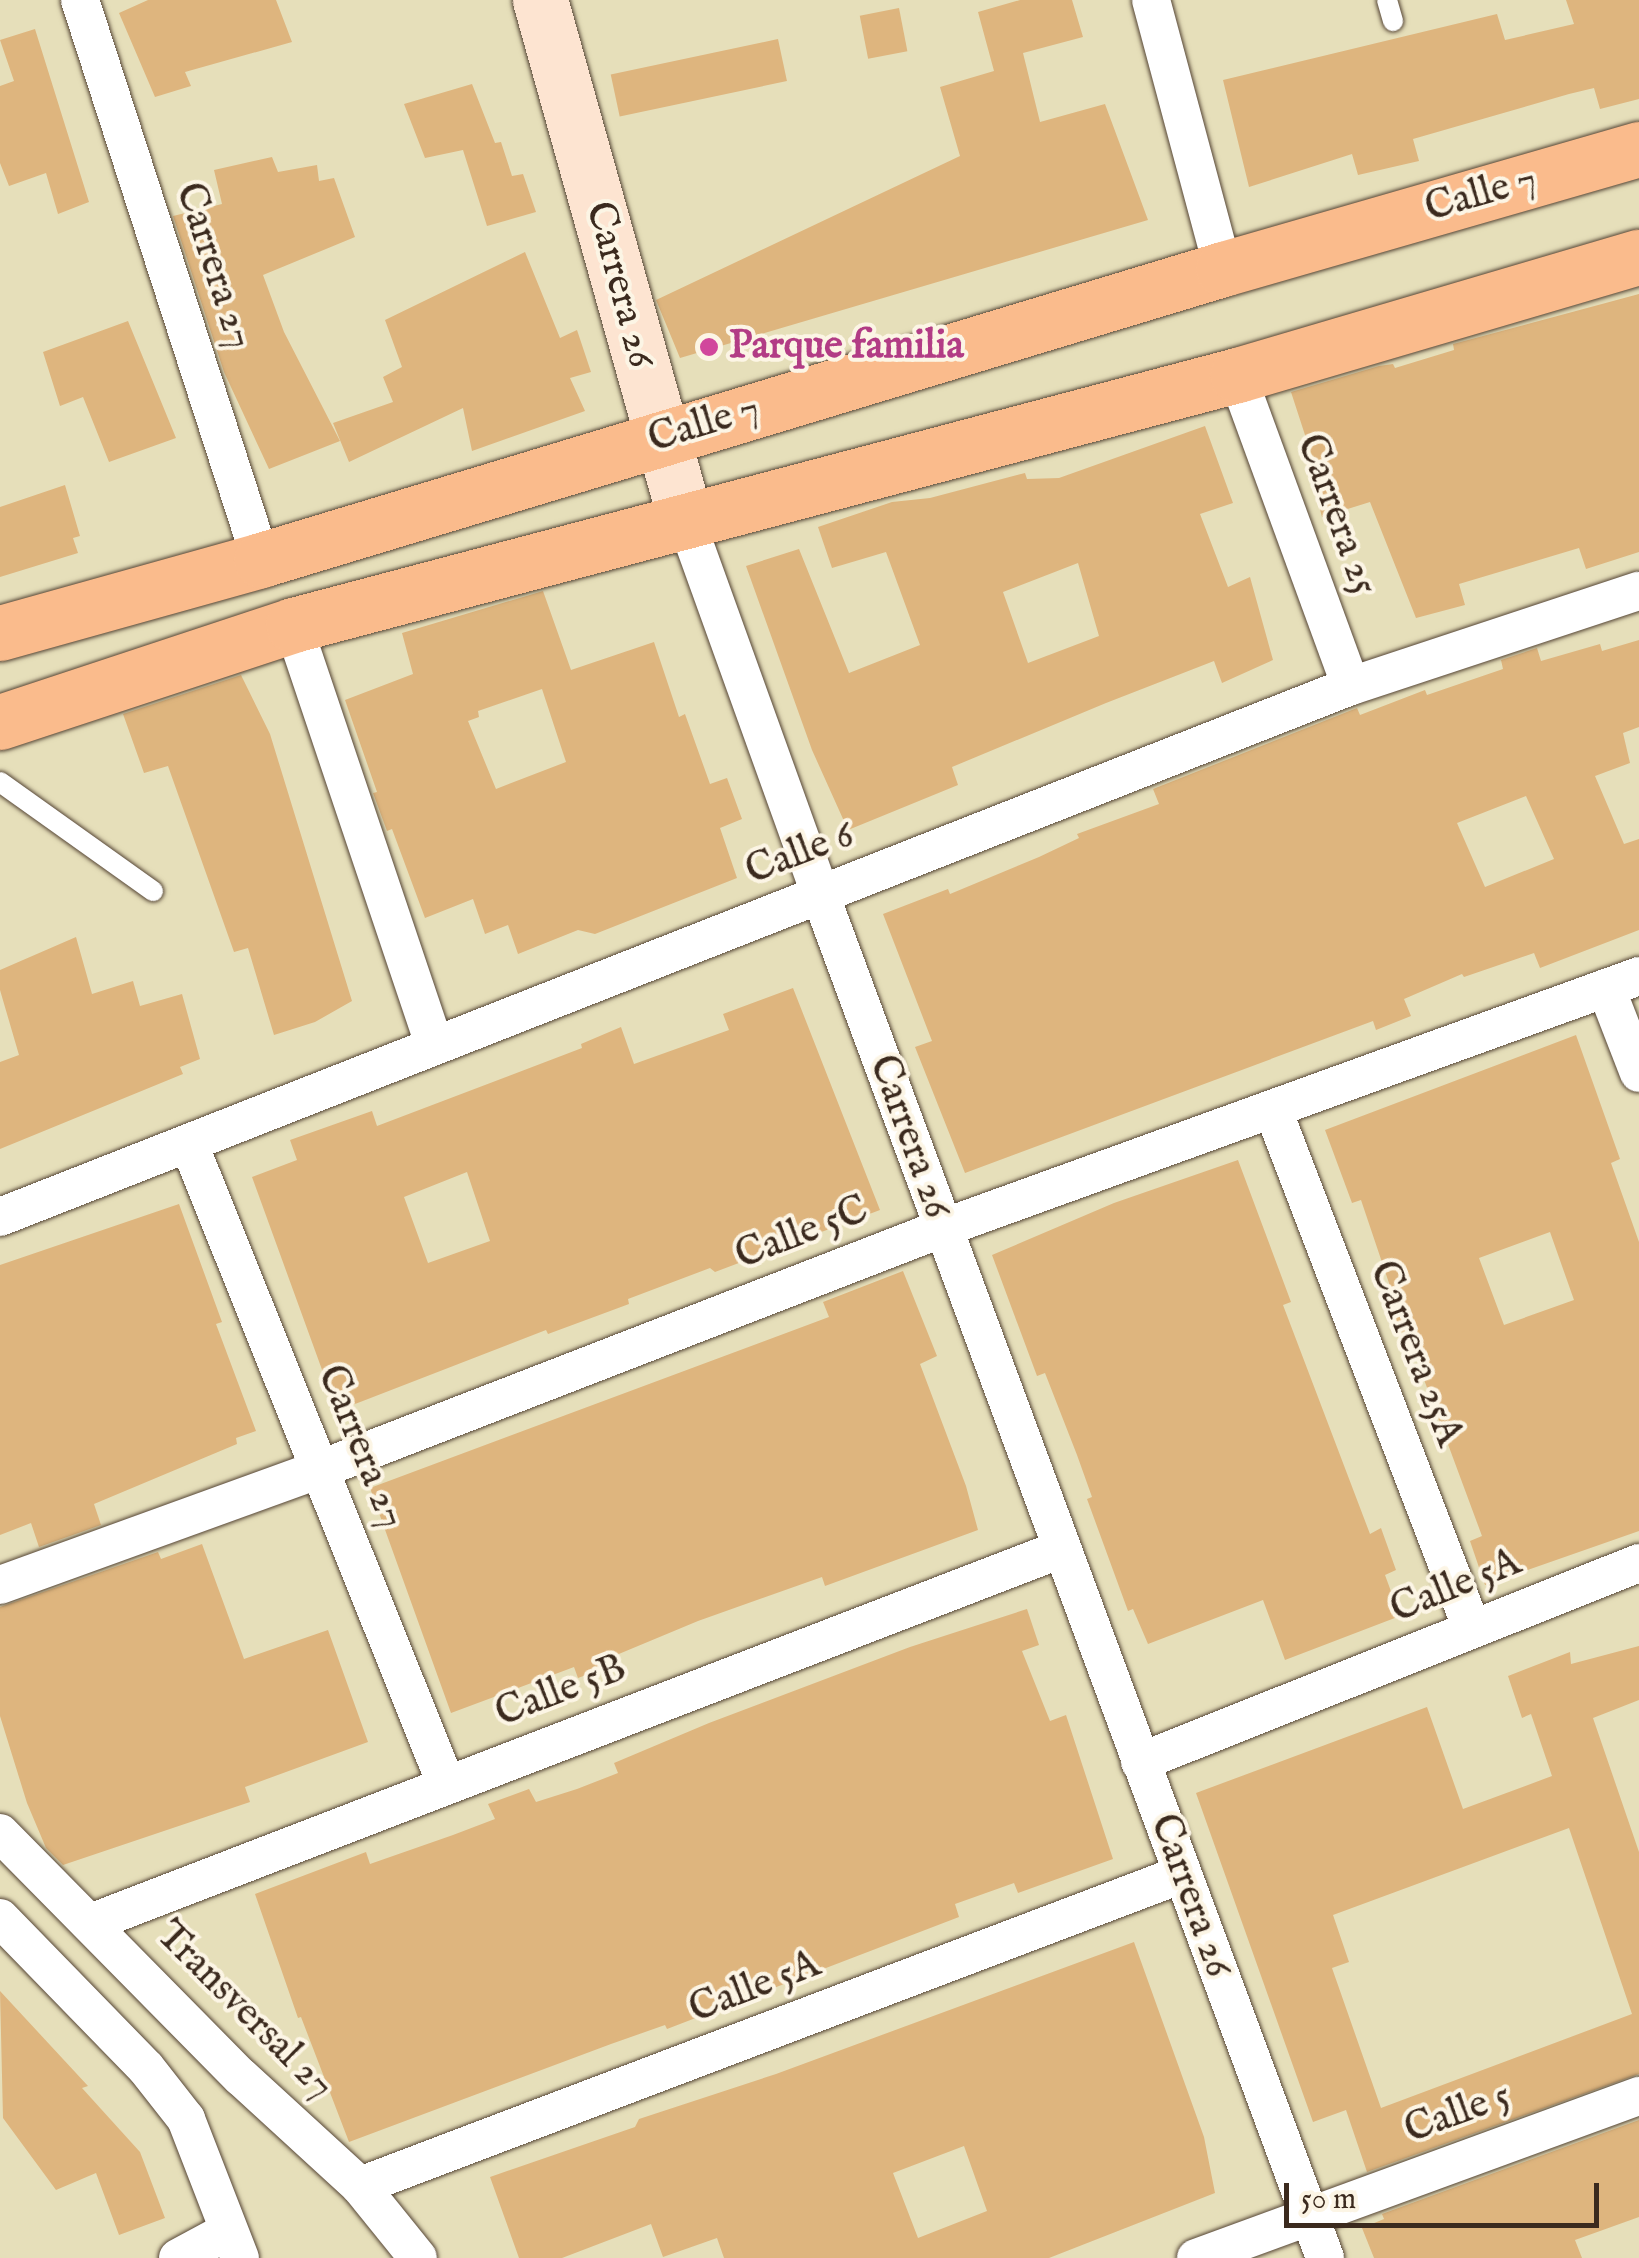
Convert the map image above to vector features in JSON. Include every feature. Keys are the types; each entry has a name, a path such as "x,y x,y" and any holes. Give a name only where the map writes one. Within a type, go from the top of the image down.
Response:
{"main road":[{"name":"Calle 7","path":"0,633 261,560 1223,269 1639,149"},
{"name":"Calle 7","path":"0,722 294,624 1237,375 1639,256"}],"street":[{"name":"Carrera 27","path":"80,0 261,560"},
{"name":"Carrera 26","path":"540,0 685,518 942,1228 1325,2258"},
{"path":"1151,0 1223,269"},
{"name":"Carrera 25","path":"1237,375 1351,686"},
{"name":"Calle 6","path":"0,1217 1351,686 1639,590"},
{"path":"294,624 434,1045"},
{"path":"1623,982 1639,1073"},
{"name":"Calle 5C","path":"0,1585 321,1469 942,1228 1623,982"},
{"name":"Carrera 25A","path":"1274,1110 1472,1629"},
{"name":"Carrera 27","path":"189,1144 446,1784"},
{"name":"Calle 5B","path":"93,1922 1062,1549"},
{"name":"Calle 5A","path":"1140,1762 1639,1563"},
{"name":"Transversal 27","path":"0,1833 93,1922 242,2077 360,2186 418,2258"},
{"name":"Calle 5A","path":"360,2186 1182,1874"},
{"path":"0,1918 146,2068 186,2119 234,2244 178,2258"},
{"name":"Calle 5","path":"1196,2258 1639,2096"}],"lane":[{"path":"0,782 153,891"}],"building":[{"path":"148,0 276,0 292,42 185,72 191,86 155,97 119,13"},
{"path":"1020,0 1072,0 1083,37 1023,53 1040,122 1105,104 1148,220 680,358 656,300 960,156 940,87 994,71 978,12"},
{"path":"1566,0 1639,0 1639,99 1600,109 1594,88 1413,139 1419,161 1358,175 1352,154 1249,187 1223,80 1497,14 1505,40 1574,24"},
{"path":"899,8 907,51 868,59 860,16"},
{"path":"35,29 89,202 58,214 46,173 9,186 0,163 0,86 14,81 0,40"},
{"path":"778,39 787,81 620,117 611,75"},
{"path":"472,84 495,143 501,142 512,176 523,174 536,212 487,226 463,150 425,158 404,104"},
{"path":"272,157 278,172 317,165 319,181 334,178 355,237 263,275 284,332 340,441 269,469 224,372 173,216 222,204 214,170"},
{"path":"525,252 560,338 577,330 591,372 570,378 585,411 472,451 463,408 349,462 333,423 393,402 383,377 402,367 385,320"},
{"path":"1639,294 1639,552 1586,569 1579,548 1459,584 1465,605 1416,618 1370,502 1322,517 1312,480 1319,478 1291,392 1379,366 1393,364 1395,368 1454,350 1453,344"},
{"path":"128,321 176,438 109,462 83,397 60,406 43,352"},
{"path":"1205,426 1233,503 1200,514 1228,587 1250,577 1273,660 1222,683 1214,661 1106,703 952,767 958,785 848,830 812,750 746,566 799,549 849,673 920,645 886,552 832,568 818,527 892,502 930,498 1025,473 1027,479 1059,478","holes":["1078,563 1099,636 1028,663 1003,592"]},
{"path":"65,485 80,536 73,538 78,553 0,577 0,507"},
{"path":"543,591 571,670 654,642 679,717 685,714 710,784 727,778 742,819 720,828 737,878 595,934 578,930 518,954 508,925 485,934 473,899 425,918 392,829 387,831 373,793 377,792 345,700 413,674 402,633","holes":["542,689 566,762 496,789 468,721 479,717 478,711"]},
{"path":"1639,640 1639,727 1623,733 1630,763 1595,776 1624,844 1639,839 1639,930 1540,968 1534,953 1464,977 1462,974 1404,999 1411,1016 1376,1030 1373,1021 965,1173 915,1047 932,1041 883,914 948,889 950,894 1039,857 1079,838 1077,834 1159,804 1153,789 1357,708 1360,715 1425,690 1427,695 1503,669 1501,660 1537,648 1541,661 1600,644 1602,651","holes":["1526,796 1554,859 1485,887 1457,823"]},
{"path":"241,675 270,734 352,1001 315,1022 274,1035 248,948 234,952 168,766 144,773 123,714"},
{"path":"76,937 92,994 133,981 140,1006 182,994 200,1059 180,1067 183,1074 0,1149 0,1062 19,1055 0,990 0,970"},
{"path":"793,988 880,1210 715,1272 710,1268 628,1299 629,1304 548,1334 546,1330 337,1411 252,1177 297,1160 290,1140 372,1111 377,1126 582,1048 581,1044 621,1027 634,1064 729,1030 723,1014","holes":["467,1172 490,1241 428,1263 404,1197"]},
{"path":"1576,1035 1620,1159 1611,1163 1639,1242 1639,1531 1485,1585 1470,1541 1482,1536 1406,1331 1397,1334 1382,1293 1391,1289 1361,1200 1352,1203 1325,1130","holes":["1550,1232 1574,1300 1504,1325 1479,1258"]},
{"path":"1238,1160 1291,1302 1283,1305 1370,1534 1381,1528 1396,1570 1385,1575 1400,1616 1285,1660 1263,1600 1148,1644 1133,1609 1128,1611 1087,1499 1092,1497 1077,1455 1045,1373 1037,1376 992,1255 1114,1203"},
{"path":"179,1204 222,1322 216,1324 256,1431 236,1438 237,1444 94,1504 101,1525 39,1547 31,1523 0,1535 0,1265"},
{"path":"903,1271 937,1356 920,1364 966,1486 978,1530 825,1586 822,1577 698,1621 614,1656 616,1664 578,1678 574,1667 451,1713 370,1488 829,1317 823,1302"},
{"path":"202,1544 244,1659 328,1630 368,1742 245,1787 250,1802 63,1865 46,1848 27,1803 0,1716 0,1607 158,1552 161,1559"},
{"path":"1027,1609 1039,1645 1022,1651 1050,1721 1066,1715 1113,1859 1018,1893 1014,1883 955,1904 959,1917 667,2029 665,2025 611,2044 349,2142 301,2017 298,2018 255,1894 366,1852 370,1864 453,1835 495,1819 488,1804 529,1789 536,1802 577,1789 618,1773 614,1763 709,1723 910,1647"},
{"path":"1639,1646 1639,1700 1593,1718 1639,1852 1639,2074 1367,2172 1346,2110 1313,2122 1196,1793 1427,1707 1463,1809 1552,1776 1531,1714 1522,1718 1508,1676 1570,1652 1571,1664","holes":["1569,1828 1632,2014 1381,2108 1332,1968 1349,1962 1333,1915"]},
{"path":"1134,1942 1204,2137 1215,2193 1049,2258 724,2258 717,2238 663,2257 651,2224 562,2258 519,2258 490,2177 635,2127 639,2119 776,2074","holes":["964,2146 987,2211 918,2238 893,2173"]},
{"path":"0,1991 88,2086 82,2088 140,2152 165,2218 119,2235 96,2173 56,2190 3,2118"},
{"path":"1639,2120 1639,2217 1575,2240 1582,2258 1374,2258 1362,2228 1384,2219 1382,2214"}],"place":[{"name":"Parque familia","path":"709,347"}]}
